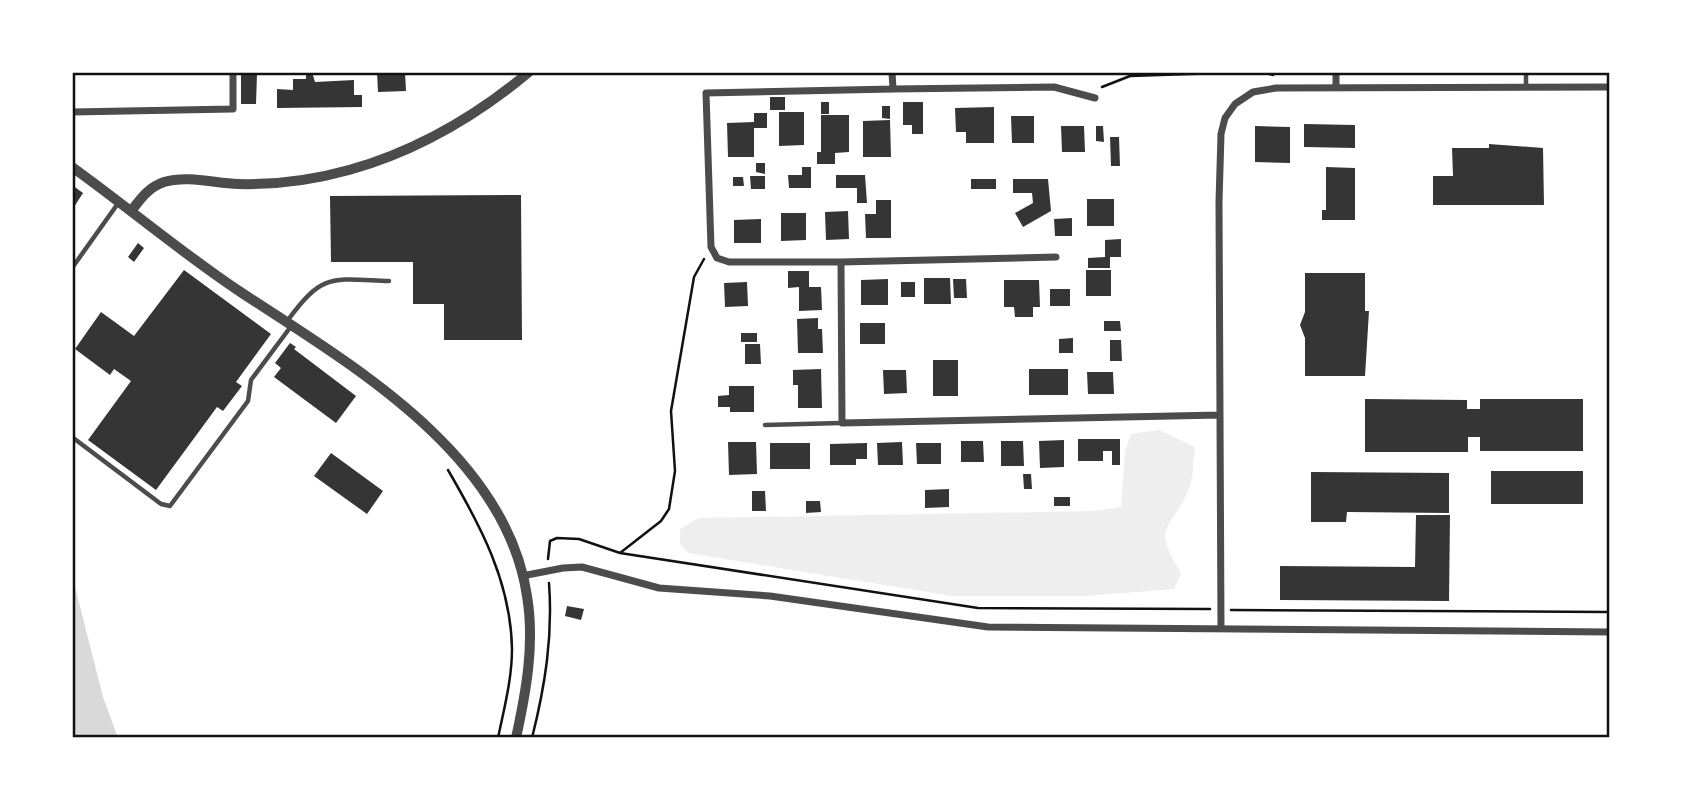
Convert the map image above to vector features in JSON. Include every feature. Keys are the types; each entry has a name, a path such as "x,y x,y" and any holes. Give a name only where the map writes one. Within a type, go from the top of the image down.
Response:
{"street":[{"path":"72,112 233,109 233,72"},
{"path":"132,210 150,189 172,180 238,184 284,182 345,171 400,154 459,124 529,72"},
{"path":"892,72 892,89"},
{"path":"1336,72 1336,86"},
{"path":"1220,629 1219,202 1225,118 1235,104 1253,92 1336,86 1609,87"},
{"path":"1056,257 841,262 729,262 717,258 711,247 706,93 1054,88 1096,99"},
{"path":"72,167 207,269 290,322 420,421 455,452 478,480 495,508 522,576 529,609 529,657 516,738"},
{"path":"841,262 842,423 1220,415"},
{"path":"522,576 582,567 659,588 770,596 970,625 1609,632"}],"lane":[{"path":"1526,72 1526,87"},
{"path":"72,268 120,201"},
{"path":"72,437 161,504 170,506 248,401 251,380 308,294 329,280 389,282"},
{"path":"765,425 842,423"}],"path":[{"path":"1092,87 1105,87 1130,76 1250,72"},
{"path":"620,553 661,521 668,509 675,471 671,411 694,277 711,247"},
{"path":"446,468 481,527 509,610 512,650 498,738"},
{"path":"532,738 546,682 551,640 548,549 550,541 557,538 579,539 620,553 978,608 1609,612"}],"shaded area":[{"path":"1159,430 1195,447 1190,485 1165,534 1166,544 1181,573 1174,589 1086,596 952,596 688,553 680,544 680,529 699,518 1095,511 1121,507 1125,451 1131,434"},
{"path":"72,575 103,697 118,738 72,738"}],"building":[{"path":"306,72 312,72 315,82 354,80 354,95 362,95 362,107 277,108 277,89 293,90 293,79 306,79"},
{"path":"377,72 405,72 406,91 378,92"},
{"path":"241,74 257,74 256,104 241,104"},
{"path":"770,97 785,97 785,110 770,110"},
{"path":"821,102 829,102 829,114 821,114"},
{"path":"903,102 923,102 923,134 912,134 912,125 903,125"},
{"path":"882,106 890,106 890,119 882,118"},
{"path":"994,107 994,143 966,143 966,132 956,132 955,108"},
{"path":"779,112 804,112 804,145 779,146"},
{"path":"754,113 767,113 767,128 754,128 754,157 728,157 727,123 754,122"},
{"path":"821,115 849,115 849,152 835,153 835,164 817,164 817,152 821,152"},
{"path":"1011,116 1034,116 1034,143 1012,143"},
{"path":"890,120 891,157 863,157 863,121"},
{"path":"1304,124 1355,125 1355,148 1304,147"},
{"path":"1061,126 1084,126 1085,152 1062,152"},
{"path":"1096,126 1103,126 1104,142 1096,141"},
{"path":"1255,126 1290,127 1290,163 1255,162"},
{"path":"1110,137 1119,137 1120,166 1111,166"},
{"path":"1489,144 1543,148 1544,205 1433,205 1433,176 1453,176 1452,148 1489,148"},
{"path":"756,163 765,163 765,174 756,172"},
{"path":"802,167 811,167 811,188 789,188 788,175 802,175"},
{"path":"1326,167 1355,168 1355,220 1322,220 1322,210 1326,210"},
{"path":"836,175 865,175 867,203 857,203 857,188 836,188"},
{"path":"750,176 765,176 765,189 751,189"},
{"path":"733,177 743,177 744,186 733,186"},
{"path":"971,179 996,179 996,189 971,189"},
{"path":"1013,179 1048,179 1051,211 1023,227 1015,213 1033,203 1032,193 1013,193"},
{"path":"72,185 83,193 72,210"},
{"path":"521,195 522,340 444,340 444,304 413,304 413,262 331,262 330,196"},
{"path":"1087,199 1114,199 1114,226 1087,226"},
{"path":"876,200 891,200 891,238 866,238 865,214 876,214"},
{"path":"848,211 849,239 826,240 825,212"},
{"path":"781,213 806,213 806,240 781,241"},
{"path":"1072,218 1072,236 1055,236 1054,219"},
{"path":"761,219 761,243 734,243 734,220"},
{"path":"1121,239 1121,257 1110,257 1110,268 1088,268 1088,258 1105,257 1105,240"},
{"path":"138,243 144,248 134,262 128,257"},
{"path":"184,270 271,334 236,382 242,386 223,411 217,407 156,490 88,440 131,381 114,369 110,375 75,349 101,312 134,336"},
{"path":"1086,270 1111,270 1111,296 1086,296"},
{"path":"788,271 809,271 809,287 821,287 822,310 799,311 799,287 788,288"},
{"path":"1305,273 1365,273 1365,311 1369,311 1365,376 1305,376 1305,338 1300,325 1305,312"},
{"path":"924,278 950,278 951,304 924,304"},
{"path":"888,279 888,305 861,305 861,280"},
{"path":"953,279 966,279 967,298 954,298"},
{"path":"1004,280 1039,280 1040,307 1033,307 1033,317 1015,317 1014,307 1004,307"},
{"path":"747,282 748,306 725,307 724,283"},
{"path":"901,282 915,282 915,297 901,297"},
{"path":"1050,289 1070,289 1070,306 1050,306"},
{"path":"818,318 818,329 822,329 823,353 798,353 797,319"},
{"path":"1104,321 1120,321 1121,331 1104,331"},
{"path":"860,323 885,323 885,344 860,344"},
{"path":"741,333 757,333 757,342 741,342"},
{"path":"1073,338 1073,353 1059,353 1059,339"},
{"path":"1110,340 1121,340 1122,361 1110,361"},
{"path":"290,343 296,347 294,349 356,396 336,423 274,377 281,368 275,363"},
{"path":"745,344 760,344 761,364 745,364"},
{"path":"933,360 958,360 958,396 933,396"},
{"path":"821,369 822,408 798,408 798,385 793,385 793,370"},
{"path":"1029,369 1068,369 1068,395 1029,395"},
{"path":"883,370 906,370 907,393 884,394"},
{"path":"1087,372 1113,372 1114,394 1088,394"},
{"path":"729,386 754,386 754,412 730,412 730,407 718,407 718,396 729,395"},
{"path":"1365,399 1467,400 1467,409 1480,409 1480,399 1583,399 1583,451 1480,451 1480,437 1468,437 1468,452 1365,452"},
{"path":"1078,439 1120,439 1120,465 1112,465 1112,451 1103,451 1103,461 1078,461"},
{"path":"1064,440 1064,467 1040,468 1039,441"},
{"path":"961,441 983,441 984,462 961,462"},
{"path":"1001,441 1023,441 1024,466 1001,466"},
{"path":"728,442 756,442 757,474 729,475"},
{"path":"902,442 903,465 878,465 877,443"},
{"path":"770,443 810,443 810,469 770,469"},
{"path":"867,443 867,459 856,459 856,465 830,465 830,444"},
{"path":"916,443 941,443 941,464 917,464"},
{"path":"331,453 383,491 367,514 314,476"},
{"path":"1491,471 1583,471 1583,504 1491,504"},
{"path":"1311,472 1449,473 1449,513 1347,512 1346,522 1311,522"},
{"path":"1023,474 1031,474 1032,489 1024,489"},
{"path":"949,489 949,507 925,508 925,490"},
{"path":"752,491 765,491 766,511 752,511"},
{"path":"1054,497 1070,497 1070,506 1054,506"},
{"path":"806,501 820,501 821,512 806,513"},
{"path":"1416,515 1450,515 1449,601 1280,600 1280,566 1415,567"},
{"path":"567,606 584,609 581,620 565,616"}]}
